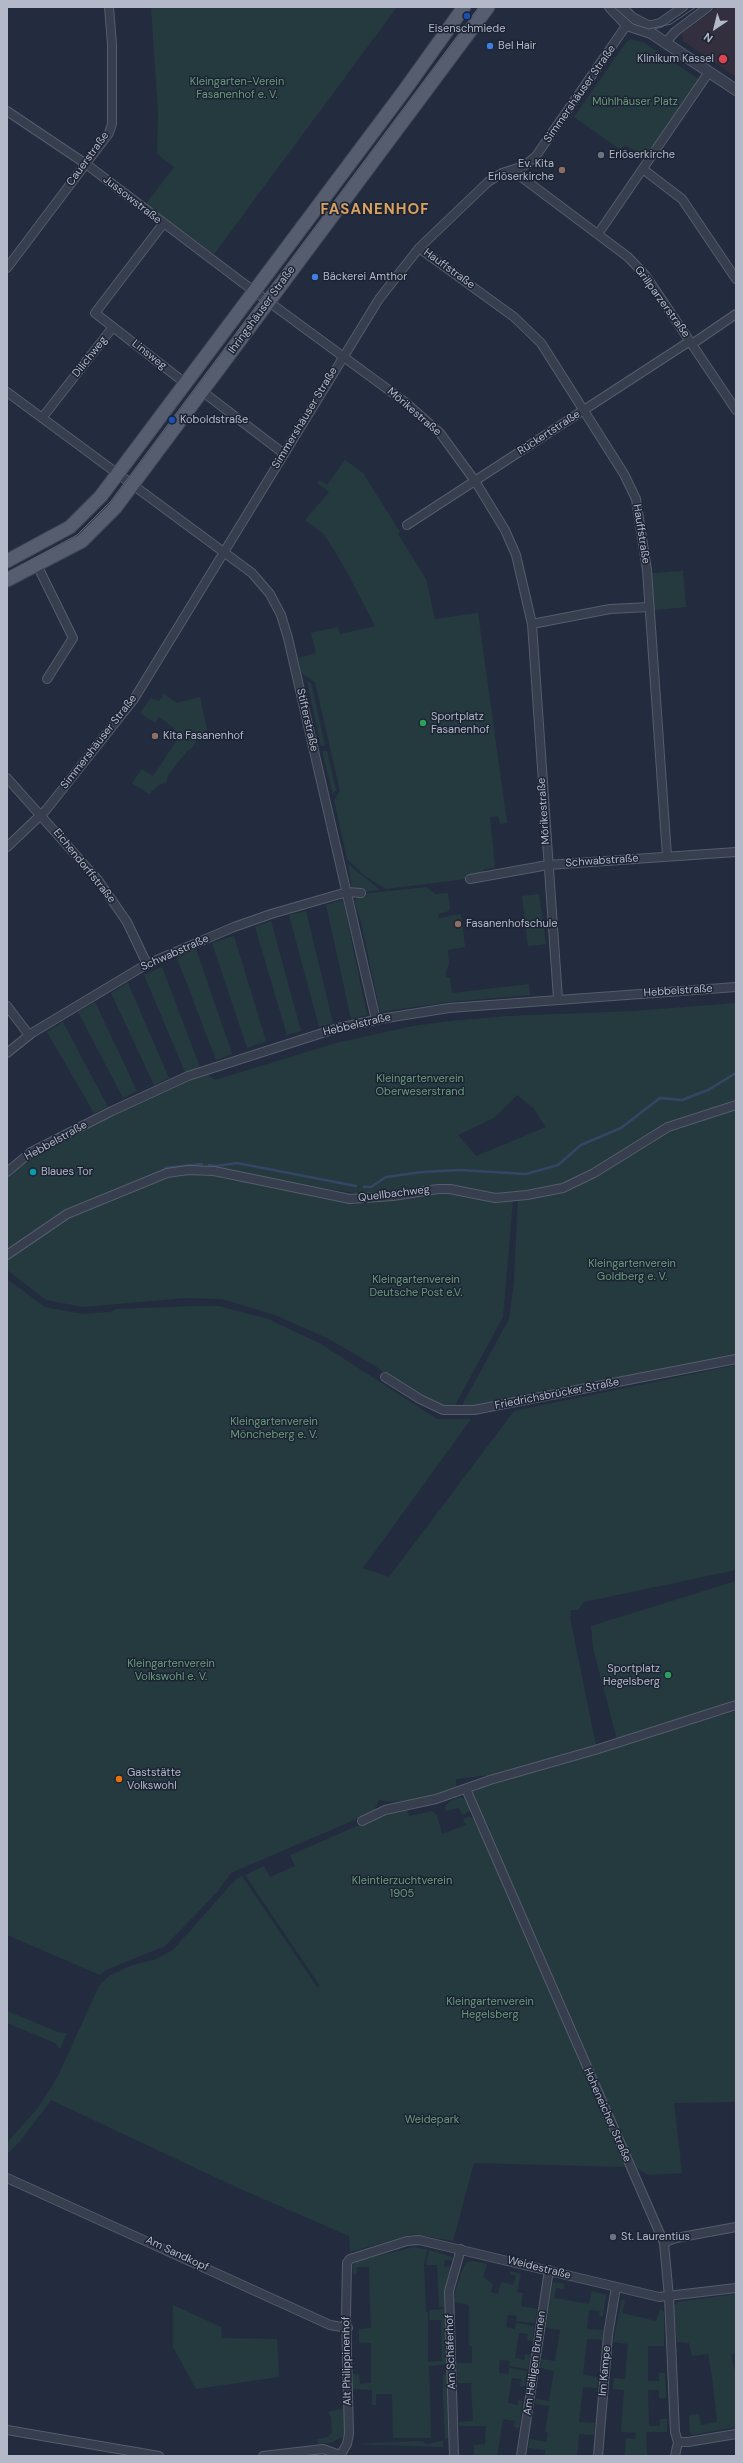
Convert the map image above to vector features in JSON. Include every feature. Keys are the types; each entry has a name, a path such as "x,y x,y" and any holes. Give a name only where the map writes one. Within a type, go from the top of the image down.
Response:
{"main road":[{"name":"Ihringshäuser Straße","path":"7,562 70,527 101,496 255,292 464,7"},
{"name":"Ihringshäuser Straße","path":"7,580 82,541 101,524 132,486 488,7"}],"street":[{"name":"Cauerstraße","path":"7,268 109,133 112,124 112,44 109,7"},
{"path":"610,7 629,21 650,30 665,43 736,90"},
{"path":"621,7 629,21"},
{"path":"650,30 684,7"},
{"path":"665,43 676,31 708,7"},
{"name":"Simmershäuser Straße","path":"7,847 41,815 88,760 134,699 378,299 419,248 488,182 502,173 524,166 536,156 629,21"},
{"path":"598,234 644,170 710,72"},
{"name":"Jussowstraße","path":"7,110 86,164 163,224 255,292"},
{"name":"Grillparzerstraße","path":"512,170 628,257 646,276 736,410"},
{"path":"644,170 682,199 736,279"},
{"name":"Dilichweg","path":"42,418 113,327 95,313 163,224"},
{"name":"Hauffstraße","path":"419,248 514,316 541,343 624,474 636,499 647,570 667,856"},
{"name":"Mörikestraße","path":"255,292 405,402 440,432 475,481 505,530 516,555 532,624 558,999"},
{"name":"Rückertstraße","path":"407,525 584,410 736,314"},
{"name":"Linsweg","path":"113,327 186,383"},
{"path":"7,392 132,486"},
{"path":"202,392 284,453"},
{"name":"Stifterstraße","path":"132,486 252,574 270,594 281,615 376,1020"},
{"path":"37,565 73,638 47,679"},
{"path":"532,624 610,609 649,607"},
{"name":"Eichendorffstraße","path":"7,778 98,880 127,922 147,964"},
{"name":"Schwabstraße","path":"470,879 548,865 736,852"},
{"name":"Schwabstraße","path":"7,1053 29,1035 147,964 234,927 347,892 361,893"},
{"name":"Hebbelstraße","path":"7,1172 31,1152 112,1111 188,1076 305,1038 376,1020 449,1008 736,987"},
{"path":"7,1006 29,1035"},
{"name":"Quellbachweg","path":"7,1255 67,1214 167,1173 188,1170 214,1171 350,1200 444,1189 495,1198 527,1195 563,1188 594,1173 668,1127 736,1105"},
{"name":"Friedrichsbrücker Straße","path":"385,1377 443,1410 474,1410 736,1359"},
{"path":"362,1821 385,1810 466,1790 490,1780 595,1750 736,1705"},
{"name":"Hoheneicher Straße","path":"466,1790 664,2243 669,2297 674,2432 678,2442 675,2456"},
{"name":"Am Sandkopf","path":"7,2178 330,2325 348,2328"},
{"path":"664,2243 676,2238 736,2227"},
{"name":"Weidestraße","path":"347,2263 350,2259 408,2241 433,2241 659,2297 736,2288"},
{"name":"Am Schäferhof","path":"454,2456 449,2290 461,2249"},
{"name":"Alt Philippinenhof","path":"340,2456 349,2434 347,2263"},
{"name":"Am Heiligen Brunnen","path":"521,2456 549,2270"},
{"name":"Im Kampe","path":"598,2456 608,2335 616,2287"},
{"path":"7,2430 159,2456"},
{"path":"678,2442 688,2442 736,2434"},
{"path":"263,2456 323,2449 340,2456"}],"shaded area":[{"name":"Klinikum Kassel","path":"718,7 736,7 736,77 683,41 682,33"}],"green space":[{"name":"Kleingarten-Verein Fasanenhof e. V.","path":"151,7 397,7 214,254 146,204 174,167 157,154 158,112"},
{"name":"Mühlhäuser Platz","path":"630,39 643,42 700,80 648,158 625,145 621,150 574,117"},
{"name":"Sportplatz Fasanenhof","path":"345,460 363,473 400,532 398,534 426,579 435,619 478,613 507,823 500,824 498,816 490,817 495,868 484,869 482,877 386,889 365,876 347,859 334,800 340,791 315,682 302,674 298,658 316,653 311,633 338,627 340,634 375,626 346,570 324,534 305,520 329,492 317,483 320,480 327,485"},
{"path":"683,571 686,607 654,610 652,573"},
{"path":"307,681 311,683 325,745 321,746"},
{"path":"164,694 177,703 200,697 207,730 201,734 192,748 188,750 168,775 166,783 159,785 149,794 132,783 142,769 153,776 177,740 174,728 159,717 155,723 140,713 151,698 159,701"},
{"path":"322,751 327,751 336,790 333,794"},
{"path":"348,864 379,890 363,892 352,890"},
{"path":"426,887 435,894 448,893 450,909 449,911 438,914 439,918 461,914 465,947 448,950 449,964 446,971 446,977 450,978 452,993 529,984 530,995 448,1002 380,1012 361,922 354,901 362,894"},
{"path":"539,894 546,944 528,946 522,896"},
{"path":"343,900 367,1015 351,1019 326,905"},
{"path":"306,911 333,1023 319,1027 289,915"},
{"path":"271,921 301,1031 287,1035 255,927"},
{"path":"234,936 266,1041 247,1048 212,943"},
{"path":"196,949 232,1054 216,1060 177,958"},
{"path":"162,967 200,1067 185,1072 144,975"},
{"path":"128,983 169,1078 154,1085 111,993"},
{"path":"95,1002 137,1091 123,1098 78,1012"},
{"name":"Kleingartenverein Oberweserstrand","path":"736,1003 736,1099 667,1125 591,1171 561,1186 494,1196 448,1186 362,1194 185,1168 66,1210 7,1252 7,1178 28,1160 97,1123 206,1073 215,1080 336,1043 413,1026 508,1016 634,1011","holes":["517,1095 534,1109 546,1127 476,1156 458,1135 494,1118"]},
{"path":"63,1022 108,1107 94,1113 47,1032"},
{"name":"Kleingartenverein Goldberg e. V.","path":"736,1108 736,1356 474,1407 461,1407 509,1319 514,1282 518,1198 563,1190 669,1131"},
{"name":"Kleingartenverein Deutsche Post e.V.","path":"193,1172 227,1175 353,1203 440,1193 513,1199 503,1317 454,1407 443,1407 421,1397 372,1364 327,1338 275,1315 222,1299 185,1298 83,1307 46,1300 7,1270 7,1258 71,1214 162,1176"},
{"path":"7,1279 45,1307 82,1314 110,1312 116,1309 219,1306 268,1319 321,1344 437,1419 471,1419 363,1568 389,1577 514,1411 736,1365 736,1570 584,1602 578,1610 571,1610 570,1618 596,1745 500,1774 456,1779 456,1788 415,1800 392,1802 379,1800 373,1812 231,1873 218,1891 165,1946 106,1970 100,1975 7,1935"},
{"name":"Sportplatz Hegelsberg","path":"736,1581 736,1702 617,1740 593,1648 591,1626"},
{"path":"736,1711 736,2102 674,2103 682,2173 648,2175 637,2168 472,1792 491,1783"},
{"path":"461,1797 467,1800 471,1808 469,1812 462,1815 459,1808 446,1811 445,1806 452,1800"},
{"path":"406,1809 410,1816 432,1811 437,1815 442,1834 466,1825 463,1819 469,1817 477,1819 600,2106 597,2106 604,2116 625,2167 474,2163 453,2241 413,2234 350,2252 349,2236 236,2187 51,2100 21,2140 7,2154 7,2143 38,2108 58,2076 99,1986 109,1976 130,1966 156,1959 173,1950 236,1879 242,1876 317,1987 320,1986 245,1875 264,1866 270,1877 295,1866 290,1855 378,1817"},
{"path":"7,2011 58,2032 67,2033 60,2049 55,2043 7,2023"},
{"path":"415,2247 427,2250 424,2265 426,2312 428,2312 428,2362 442,2361 441,2320 429,2320 430,2310 445,2309 447,2364 429,2366 431,2438 393,2438 392,2394 376,2394 376,2405 372,2405 372,2390 353,2389 353,2374 359,2374 360,2384 371,2383 371,2343 359,2343 359,2329 371,2328 369,2267 357,2267 357,2274 353,2274 352,2266 356,2261"},
{"path":"429,2250 452,2257 452,2260 445,2260 444,2266 450,2267 445,2291 445,2307 439,2307 437,2265 426,2265"},
{"path":"472,2261 487,2264 483,2277 493,2284 491,2292 498,2294 501,2282 513,2285 516,2276 510,2274 511,2271 521,2274 517,2292 523,2293 521,2306 537,2309 535,2323 516,2321 517,2316 508,2315 506,2327 515,2329 516,2323 534,2326 532,2341 527,2340 528,2334 519,2333 515,2358 524,2360 525,2354 530,2355 528,2369 509,2366 510,2361 500,2360 499,2373 508,2374 509,2368 527,2371 525,2386 520,2386 521,2379 512,2378 508,2403 518,2405 518,2400 523,2401 519,2428 514,2427 515,2421 503,2419 497,2456 474,2456 474,2445 485,2444 486,2426 459,2426 459,2422 473,2421 471,2383 458,2383 457,2363 472,2363 472,2346 469,2346 469,2305 455,2302 455,2293 462,2270 466,2263"},
{"path":"553,2282 564,2284 564,2289 556,2288 554,2298 589,2304 592,2291 606,2295 603,2317 599,2316 600,2311 589,2310 587,2329 603,2330 602,2340 587,2339 583,2375 598,2377 597,2388 583,2387 579,2422 595,2423 594,2435 579,2434 577,2456 545,2456 545,2450 528,2448 530,2439 546,2442 548,2433 545,2432 549,2406 535,2404 536,2399 549,2401 554,2371 540,2368 542,2359 555,2361 560,2330 546,2328"},
{"path":"736,2294 736,2353 731,2354 734,2369 736,2369 736,2427 693,2435 690,2433 689,2415 699,2414 701,2425 717,2422 712,2376 708,2354 692,2356 689,2343 677,2342 673,2307 678,2302"},
{"path":"622,2299 625,2300 622,2313 656,2321 660,2309 664,2312 664,2346 648,2346 648,2381 659,2381 659,2373 665,2373 666,2398 659,2398 659,2390 648,2390 649,2426 660,2426 660,2419 667,2419 667,2432 646,2432 647,2456 619,2456 625,2455 626,2438 635,2439 636,2433 621,2432 624,2390 613,2389 614,2378 625,2379 628,2344 613,2342"},
{"path":"173,2305 221,2327 222,2338 277,2339 279,2377 196,2389 173,2347"},
{"path":"448,2374 450,2438 445,2438 443,2375"},
{"path":"345,2408 345,2436 330,2443 318,2444 317,2439 328,2437 332,2432 331,2417 328,2412"},
{"path":"422,2441 427,2444 443,2441 443,2447 351,2444"}],"waterway":[{"path":"364,1187 371,1187 386,1177 422,1172 460,1170 526,1174 558,1165 581,1145 621,1128 660,1098 682,1100 708,1090 736,1073"},
{"path":"209,1165 216,1166 237,1163 356,1186"},
{"path":"165,1168 202,1164"}],"tram line":[{"path":"7,573 77,535 111,501 479,7"},
{"path":"614,7 633,24 649,29 671,24 696,7"}],"place":[{"name":"Eisenschmiede","path":"467,16"},
{"name":"Bel Hair","path":"490,46"},
{"name":"Klinikum Kassel","path":"723,59"},
{"name":"Erlöserkirche","path":"601,155"},
{"name":"Ev. Kita Erlöserkirche","path":"562,170"},
{"name":"Bäckerei Amthor","path":"315,277"},
{"name":"Koboldstraße","path":"172,420"},
{"name":"Sportplatz Fasanenhof","path":"423,723"},
{"name":"Kita Fasanenhof","path":"155,736"},
{"name":"Fasanenhofschule","path":"458,924"},
{"name":"Blaues Tor","path":"33,1172"},
{"name":"Sportplatz Hegelsberg","path":"668,1675"},
{"name":"Gaststätte Volkswohl","path":"119,1779"},
{"name":"St. Laurentius","path":"613,2237"}],"district":[{"name":"FASANENHOF","path":"375,210"}],"park label":[{"name":"Kleingartenverein Möncheberg e. V.","path":"274,1428"},
{"name":"Kleingartenverein Volkswohl e. V.","path":"171,1670"},
{"name":"Kleintierzuchtverein 1905","path":"402,1887"},
{"name":"Kleingartenverein Hegelsberg","path":"490,2008"},
{"name":"Weidepark","path":"432,2120"}]}
